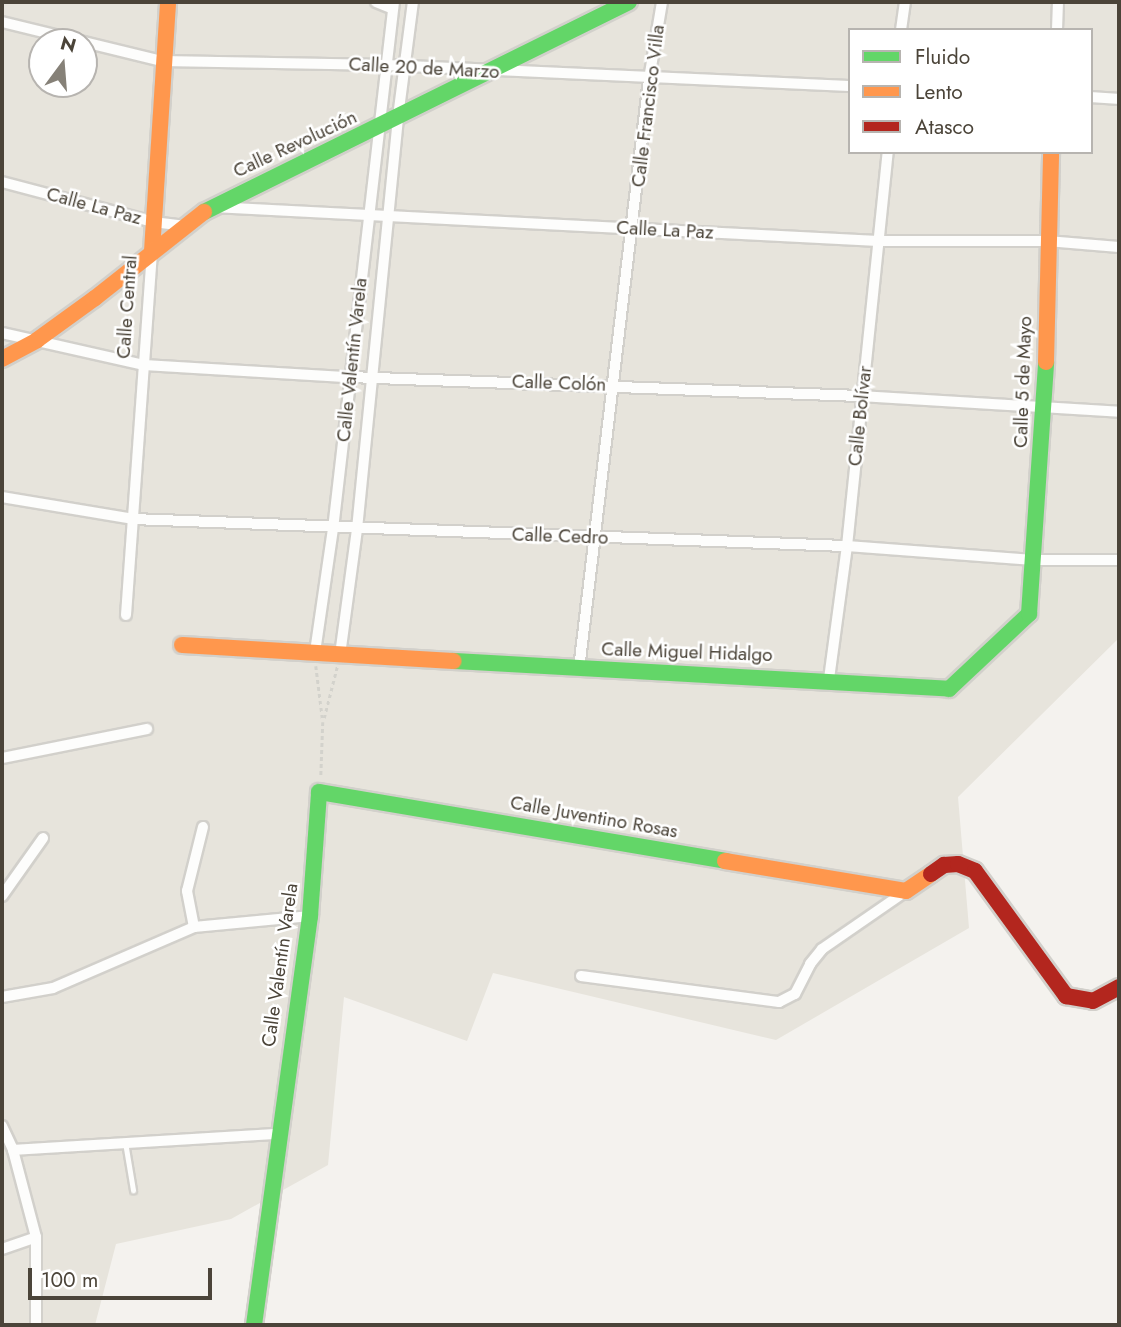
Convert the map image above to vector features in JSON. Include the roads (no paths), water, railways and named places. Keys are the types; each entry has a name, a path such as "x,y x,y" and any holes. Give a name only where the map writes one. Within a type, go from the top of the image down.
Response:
{"street":[{"name":"Calle Central","path":"126,615 152,251 162,61 169,2"},
{"path":"376,2 394,6"},
{"name":"Calle Valentín Varela","path":"340,655 357,530 398,117 413,2"},
{"name":"Calle Revolución","path":"2,359 37,340 95,298 211,207 379,127 629,2"},
{"name":"Calle Francisco Villa","path":"579,669 634,228 649,79 662,2"},
{"path":"901,28 905,2"},
{"path":"1056,28 1058,2"},
{"name":"Calle Valentín Varela","path":"315,652 394,6"},
{"name":"Calle 20 de Marzo","path":"2,22 162,61 386,65 488,72 848,86"},
{"path":"1093,97 1119,99"},
{"name":"Calle Bolívar","path":"829,679 847,546 888,154"},
{"name":"Calle 5 de Mayo","path":"1029,614 1045,410 1051,154"},
{"name":"Calle La Paz","path":"2,182 153,222 186,226"},
{"name":"Calle La Paz","path":"211,207 878,241 1047,241 1119,247"},
{"name":"Calle Colón","path":"2,333 144,365 371,378 861,396 1045,410 1119,412"},
{"name":"Calle Cedro","path":"2,497 134,519 357,530 847,546 1033,559 1119,560"},
{"name":"Calle Miguel Hidalgo","path":"182,645 579,669 829,679 948,689 1029,614"},
{"path":"2,758 147,729"},
{"name":"Calle Valentín Varela","path":"254,1325 267,1212 310,916 319,792"},
{"name":"Calle Juventino Rosas","path":"319,792 906,891"},
{"path":"194,927 187,891 203,827"},
{"path":"2,896 43,838"},
{"path":"581,976 779,1002 795,994 810,964 822,949 944,864 958,864 975,871 1066,996 1093,1001 1119,987"},
{"path":"2,997 54,988 194,927 310,916"},
{"path":"2,1126 13,1150 36,1237 36,1325"},
{"path":"13,1150 278,1134"},
{"path":"2,1249 36,1237"}],"lane":[{"path":"125,1142 132,1190"}]}
